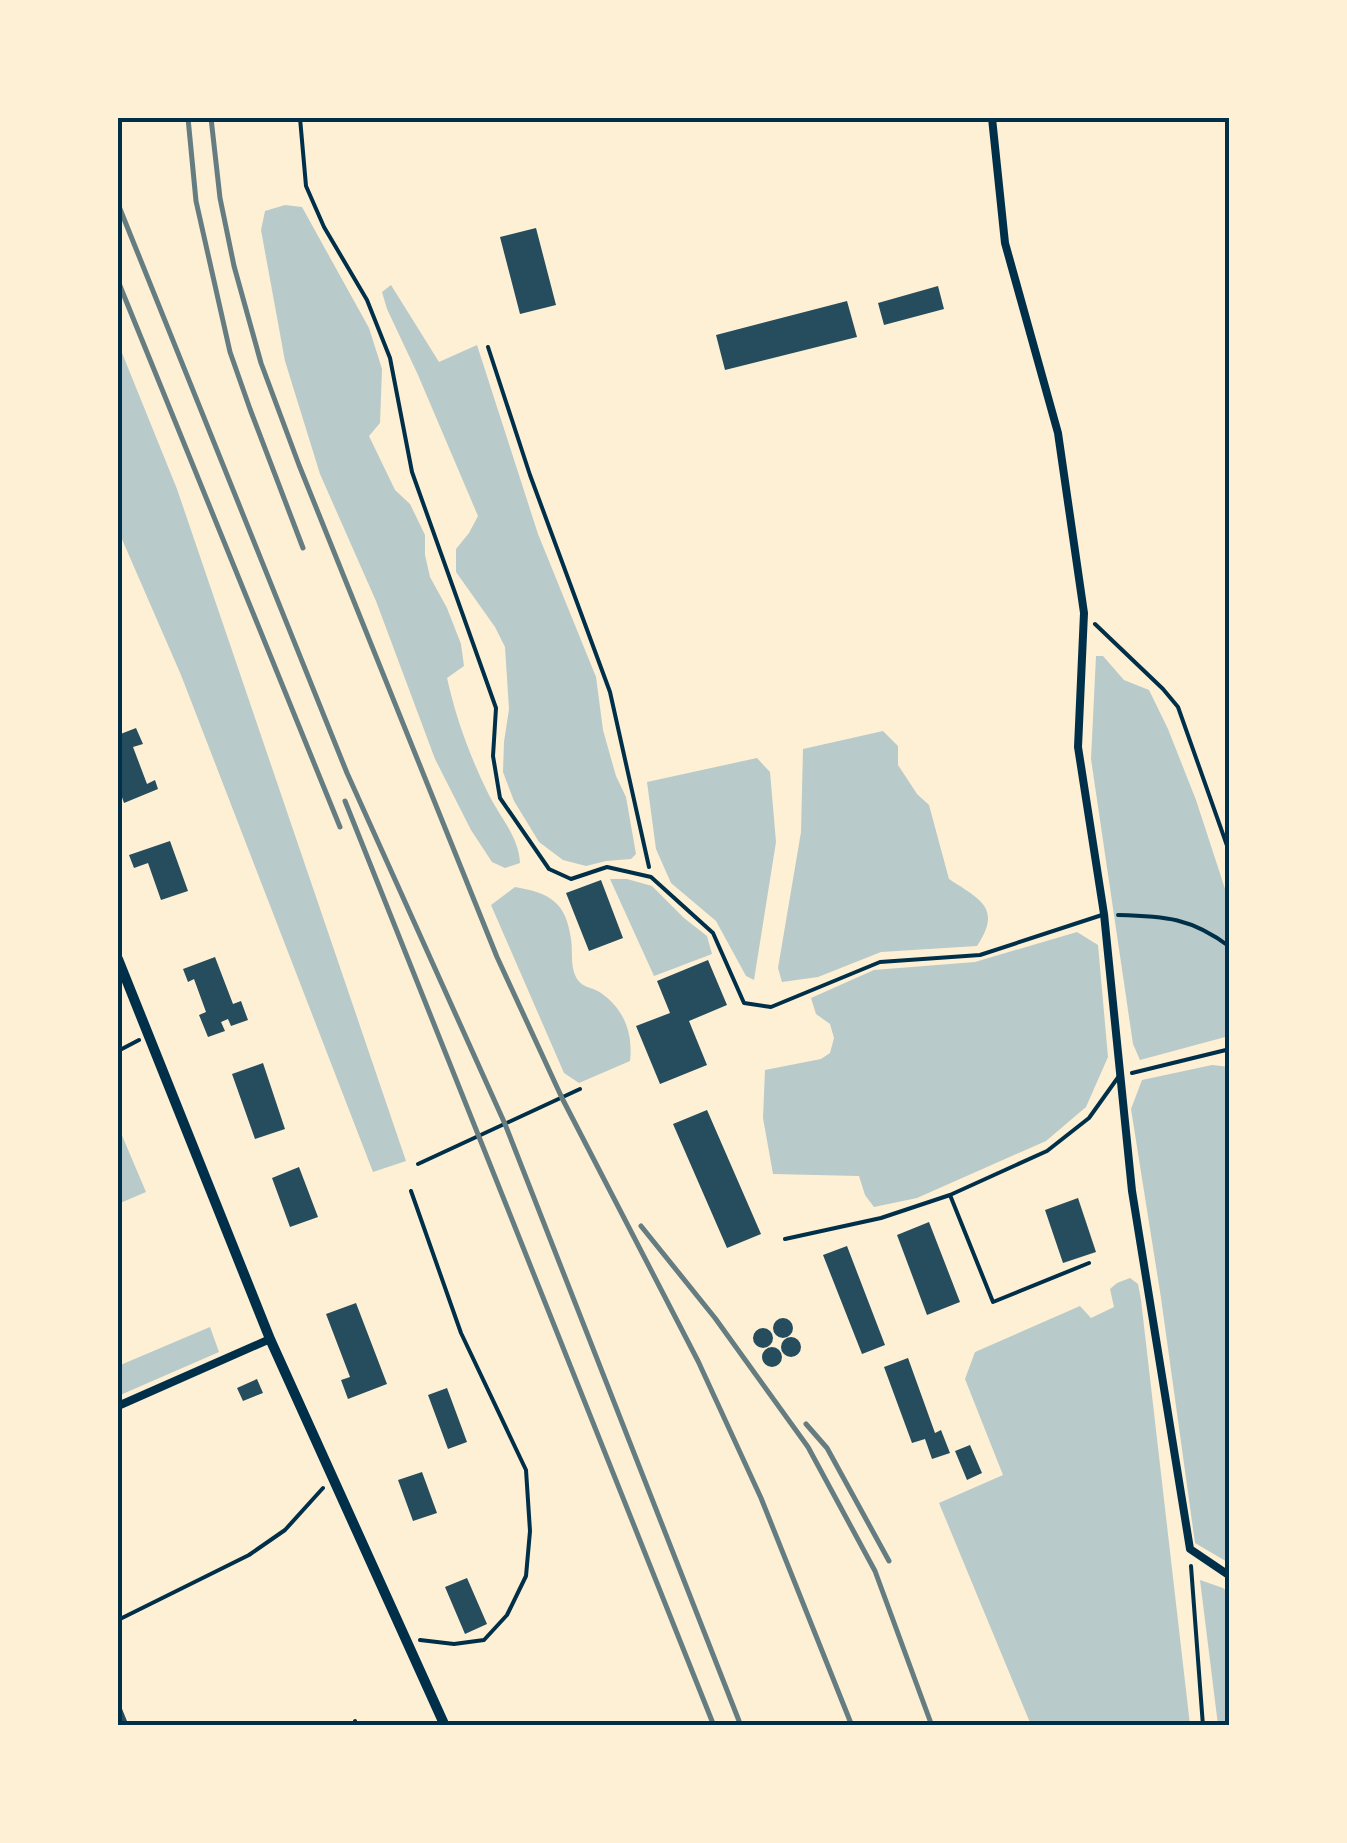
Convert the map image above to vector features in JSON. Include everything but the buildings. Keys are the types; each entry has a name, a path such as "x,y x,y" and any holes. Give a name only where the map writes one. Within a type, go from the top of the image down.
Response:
{"street":[{"path":"992,118 1005,244 1058,433 1084,613 1078,747 1104,914 1132,1191 1190,1549 1230,1576"},
{"path":"118,960 270,1339 446,1726"},
{"path":"118,1406 270,1339"}],"lane":[{"path":"300,118 306,186 324,226 367,300 390,358 412,472 496,708 494,756 500,798 550,869 571,879 607,867 651,877 713,933 744,1003 771,1007 880,962 980,955 1104,914"},
{"path":"786,1240 881,1218 950,1195 1046,1152 1090,1118 1119,1076"},
{"path":"950,1195 993,1302 1089,1263"}],"path":[{"path":"488,347 530,475 610,692 651,877"},
{"path":"1084,613 1178,707 1230,854"},
{"path":"1104,914 1160,916 1208,930 1230,947"},
{"path":"118,1051 148,1036"},
{"path":"1119,1076 1230,1049"},
{"path":"418,1164 580,1090"},
{"path":"406,1638 454,1644 484,1640 507,1615 526,1576 530,1531 526,1470 461,1332 411,1191"},
{"path":"118,1620 286,1530 333,1477"},
{"path":"1190,1549 1203,1726"}],"shaded area":[{"path":"285,205 302,207 369,328 382,369 380,423 369,436 395,490 410,504 425,535 430,577 461,644 464,666 447,678 455,707 480,777 516,844 520,863 505,868 492,862 471,830 435,759 376,601 320,474 285,361 261,230 265,211"},
{"path":"391,285 439,362 477,345 538,534 596,677 603,730 626,797 636,854 631,859 586,866 563,860 539,842 514,801 503,772 509,709 505,647 456,572 456,549 478,516 387,309 382,292"},
{"path":"118,343 177,489 406,1161 373,1172 181,675 118,530"},
{"path":"1096,656 1103,656 1124,680 1149,690 1196,800 1229,901 1229,1036 1140,1060 1133,1044 1091,759"},
{"path":"883,731 898,746 898,765 929,805 949,879 979,899 988,914 984,933 977,946 881,952 818,977 782,982 778,968 801,832 803,749"},
{"path":"757,758 770,772 776,842 754,980 746,976 716,921 671,883 656,849 647,782"},
{"path":"610,879 652,886 707,936 712,954 654,976"},
{"path":"515,887 547,896 560,908 569,926 576,977 609,1000 622,1015 630,1041 630,1061 579,1083 564,1073 491,905"},
{"path":"1077,932 1098,945 1108,1057 1086,1107 1046,1141 917,1198 874,1207 859,1176 773,1174 763,1118 765,1070 821,1059 830,1053 834,1038 830,1024 816,1014 811,998 874,970 975,962"},
{"path":"1212,1065 1230,1067 1229,1563 1195,1543 1131,1109 1142,1080"},
{"path":"118,1126 146,1192 118,1204"},
{"path":"1130,1278 1138,1284 1141,1300 1190,1725 1031,1725 939,1503 1003,1475 965,1379 975,1352 1080,1306 1091,1318 1114,1307 1110,1289"},
{"path":"210,1327 219,1352 118,1396 118,1366"},
{"path":"1200,1580 1229,1593 1229,1725 1218,1725"}],"railway":[{"path":"188,118 196,201 230,352 303,548"},
{"path":"211,118 220,198 234,266 261,363 299,465 497,957 562,1098 698,1361 761,1498 852,1726"},
{"path":"118,204 347,773 505,1124 741,1726"},
{"path":"118,281 340,827"},
{"path":"345,801 714,1726"},
{"path":"641,1226 715,1318 808,1447 875,1571 932,1726"},
{"path":"806,1424 827,1448 889,1561"}]}
